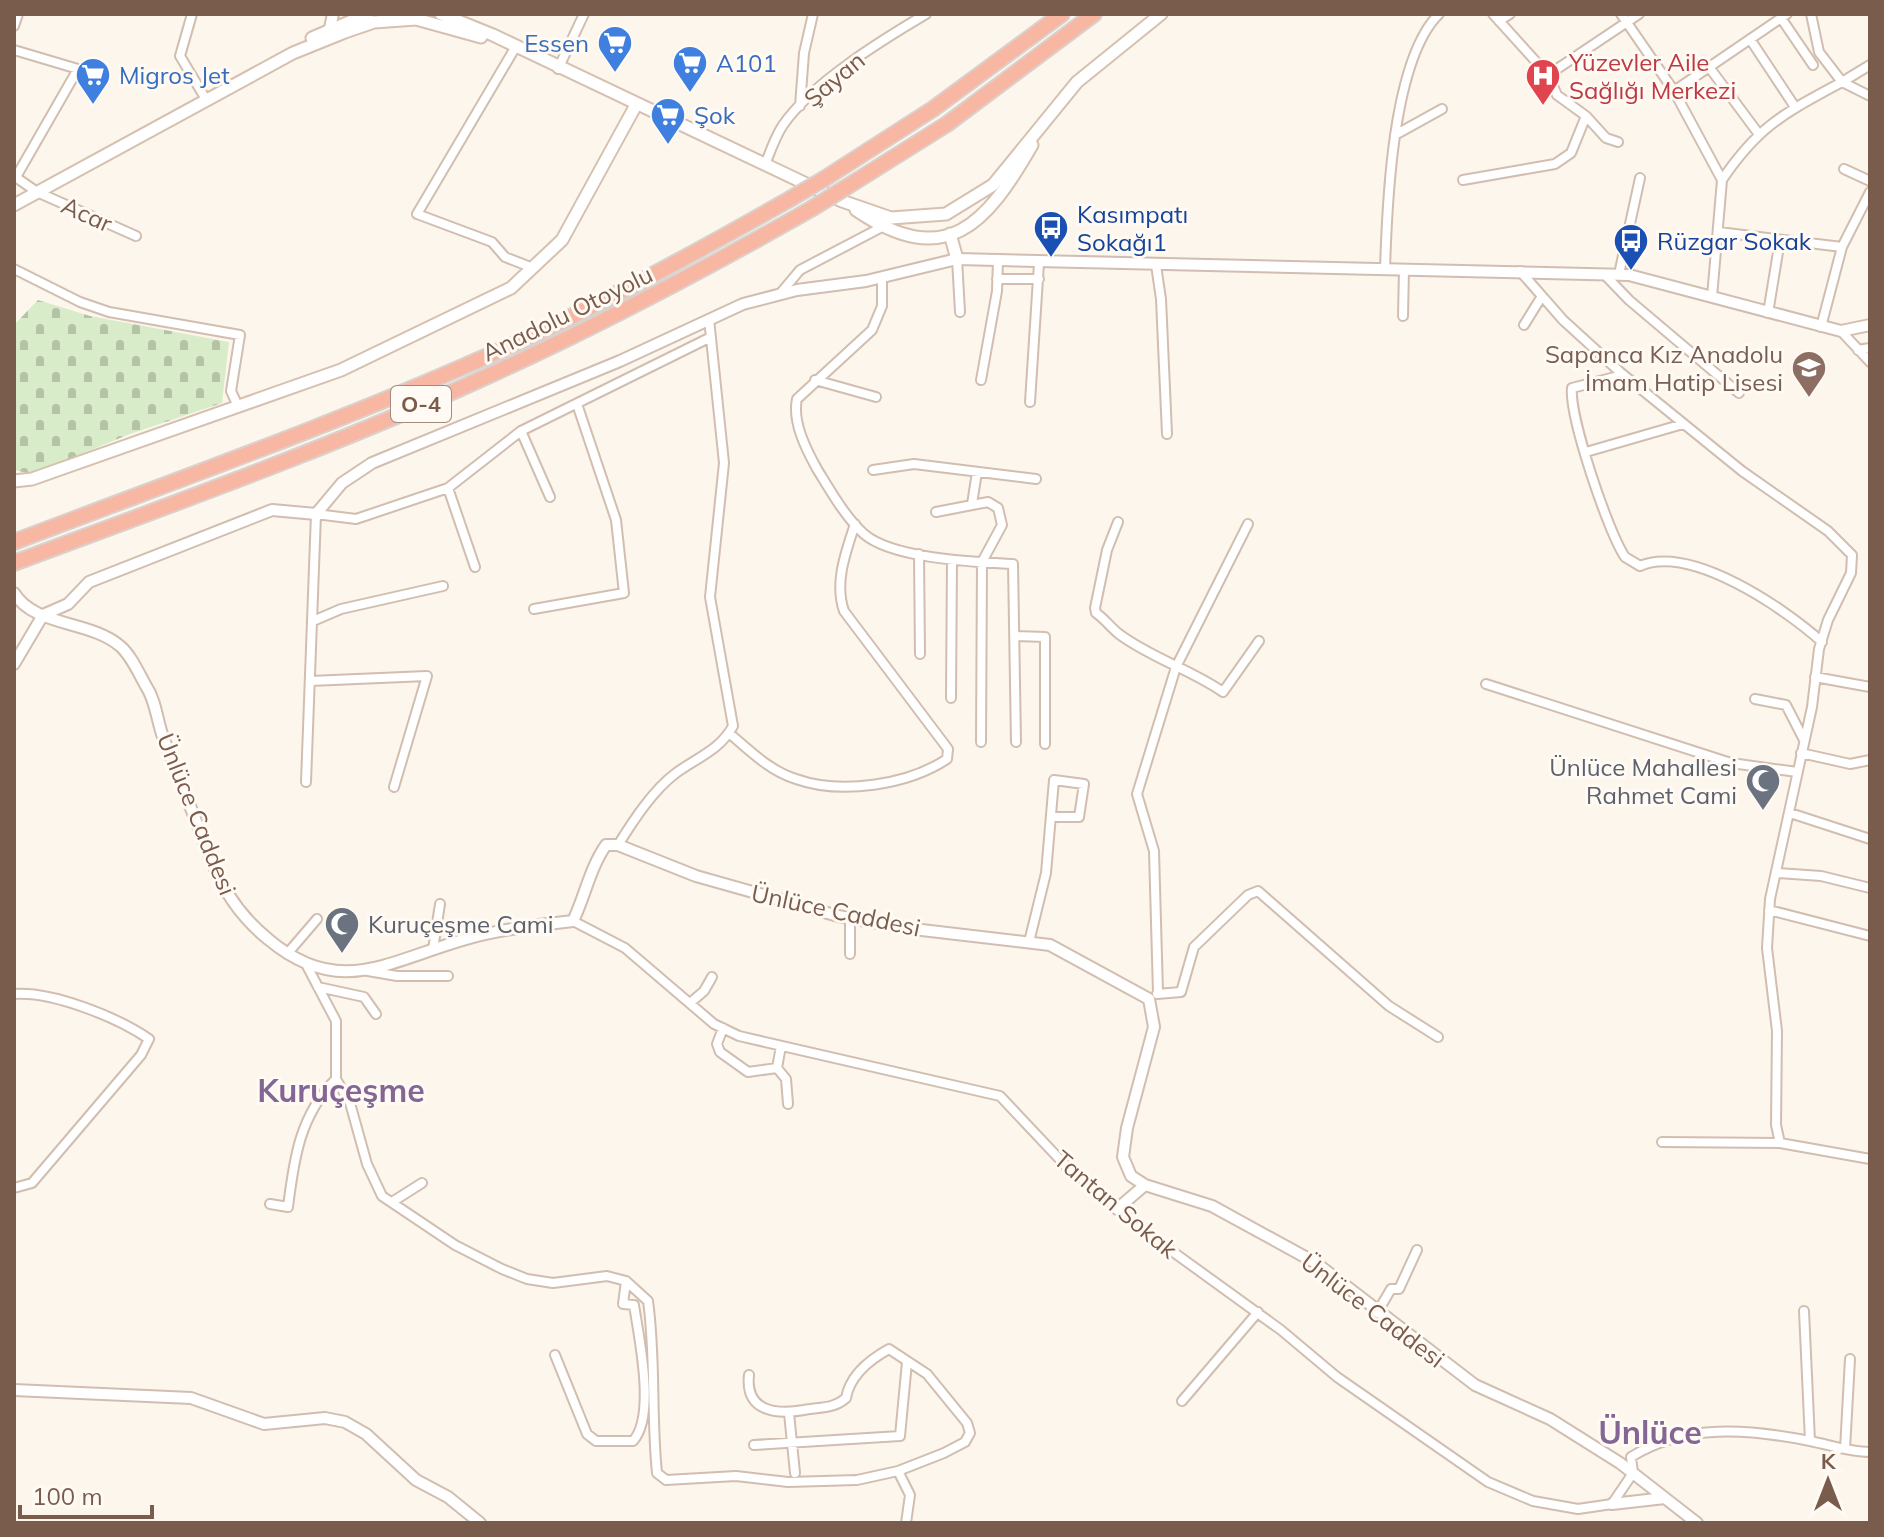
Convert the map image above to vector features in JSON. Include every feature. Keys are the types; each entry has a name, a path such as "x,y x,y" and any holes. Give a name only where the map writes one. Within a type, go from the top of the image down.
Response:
{"highway":[{"name":"Anadolu Otoyolu","path":"14,542 291,438 484,357 642,281 824,179 933,109 1062,14"},
{"name":"Anadolu Otoyolu","path":"14,563 298,454 491,375 649,299 843,194 947,124 1094,14"}],"main road":[{"path":"14,205 293,53 330,28 366,14"},
{"path":"441,14 493,35 558,69 765,165 843,194 891,218 943,215 955,218 957,259"},
{"path":"933,238 943,215 993,185 1077,82 1161,14"},
{"path":"293,53 382,21 431,21 515,48"},
{"path":"14,481 32,479 237,404 341,370 511,288 562,240 579,215 636,105"},
{"path":"843,194 882,227 912,238 933,238 955,233 977,223 1018,170 1051,113"}],"street":[{"path":"14,26 18,14"},
{"path":"192,14 180,56 207,101"},
{"path":"330,28 333,14"},
{"path":"360,27 366,14 382,21"},
{"path":"558,69 584,14"},
{"path":"800,106 804,53 813,14"},
{"name":"Şayan","path":"765,165 778,134 800,106 874,46 926,14"},
{"path":"1385,269 1388,182 1395,135 1426,27 1439,14"},
{"path":"1510,14 1496,18 1548,75 1557,95 1586,116 1606,138 1618,142"},
{"path":"1548,75 1624,18 1639,14"},
{"path":"1811,14 1819,52 1842,82 1870,96"},
{"path":"1674,91 1784,15 1813,65"},
{"path":"1624,18 1674,91 1722,180 1712,297"},
{"path":"1750,39 1795,107"},
{"path":"515,48 417,214 492,242 505,257 534,268"},
{"path":"14,50 78,69 15,177"},
{"path":"1722,180 1758,133 1795,107 1870,65"},
{"path":"1709,67 1758,133"},
{"path":"1395,135 1442,109"},
{"path":"1463,180 1555,164 1571,153 1586,116"},
{"path":"1844,169 1870,181"},
{"name":"Acar","path":"15,177 37,192 136,236"},
{"path":"1619,274 1640,178"},
{"path":"1821,327 1842,247 1870,192"},
{"path":"778,296 800,270 882,227"},
{"path":"1719,232 1842,247"},
{"path":"1768,313 1780,240"},
{"path":"957,259 960,312"},
{"path":"306,782 316,514 342,483 372,463 620,361 743,304 957,259 1619,274 1821,327 1841,331 1870,325"},
{"path":"981,380 998,260"},
{"path":"1030,402 1039,263"},
{"path":"1156,265 1167,434"},
{"path":"14,269 80,302 109,312 240,335 231,391 237,404"},
{"path":"1403,316 1404,269"},
{"path":"1519,270 1563,320 1623,375 1683,424 1828,531 1852,555 1848,580 1828,620 1822,642 1769,910 1767,948 1777,1031 1776,1125 1780,1143"},
{"path":"1603,274 1629,300 1739,393"},
{"path":"882,277 882,306 872,330 797,399 800,430 815,466 855,524 877,541 952,560 1013,564 1016,742"},
{"path":"997,279 1039,279"},
{"path":"1524,325 1542,296"},
{"path":"573,921 599,855 606,845 618,845 631,824 675,774 705,756 733,726 710,597 724,463 709,319"},
{"path":"1841,331 1870,362"},
{"path":"14,664 43,615 68,604 89,582 272,510 356,519 448,488 521,431 711,337"},
{"path":"1858,350 1870,348"},
{"path":"1623,375 1572,388 1571,400 1586,452 1625,557 1640,566 1654,559 1734,580 1800,623 1822,642"},
{"path":"815,380 876,397"},
{"path":"534,609 624,593 616,520 577,404"},
{"path":"1586,452 1683,424"},
{"path":"521,431 550,497"},
{"path":"873,470 914,464 1036,479"},
{"path":"972,504 977,472"},
{"path":"448,488 475,567"},
{"path":"936,512 988,502 998,508 1002,525 982,562 981,742"},
{"path":"1118,522 1101,574 1096,613 1119,633 1176,667 1194,672 1223,692 1259,641"},
{"path":"729,733 763,762 810,783 882,783 922,773 947,759 948,749 844,611 840,600 841,572 855,524"},
{"path":"1117,1209 1145,1185 1131,1176 1123,1157 1127,1128 1154,1027 1154,851 1137,794 1176,667 1248,524"},
{"path":"919,554 920,654"},
{"path":"951,698 952,560"},
{"path":"313,621 341,609 443,586"},
{"name":"Ünlüce Caddesi","path":"14,593 20,603 43,615 93,629 122,647 151,694 162,733 219,881 236,908 287,954 307,966 339,972 363,970 507,929 573,921"},
{"path":"1016,636 1045,637 1045,744"},
{"path":"310,681 427,676 394,787"},
{"path":"1815,677 1870,687"},
{"path":"1486,684 1731,763 1797,772"},
{"path":"1755,699 1786,705 1804,741"},
{"path":"1801,753 1850,764 1870,760"},
{"path":"1029,942 1046,873 1054,780 1084,784 1079,817 1052,817"},
{"path":"1790,813 1870,839"},
{"name":"Ünlüce Caddesi","path":"618,845 696,876 850,918 913,929 1029,942 1064,951 1154,996"},
{"path":"1777,873 1821,876 1870,888"},
{"path":"1154,996 1181,992 1194,947 1248,895 1258,891 1389,1006 1411,1023 1438,1037"},
{"path":"433,949 440,904"},
{"path":"1769,910 1870,936"},
{"path":"850,918 850,954"},
{"path":"287,954 317,919"},
{"name":"Tantan Sokak","path":"573,921 625,948 723,1028 765,1044 831,1054 896,1074 983,1089 1000,1096 1066,1166 1117,1209 1258,1312 1337,1377 1488,1482 1533,1501 1578,1509 1612,1504"},
{"path":"307,966 336,1021 339,1041 336,1079 350,1103 367,1164 382,1196 455,1245 527,1279 553,1283 607,1276 626,1281 648,1301 653,1338 653,1429 657,1473 666,1480 736,1476 814,1482 857,1480 898,1471 965,1442 970,1433 927,1374 889,1349 854,1377 846,1398 839,1404 789,1413 765,1410 753,1403 749,1375"},
{"path":"363,970 397,976 448,976"},
{"path":"690,1003 704,991 712,977"},
{"path":"318,987 364,997 376,1014"},
{"path":"14,994 35,993 126,1024 149,1039 141,1055 32,1183 14,1188"},
{"path":"723,1028 717,1044 730,1059 748,1072 777,1068"},
{"path":"781,1046 777,1068 786,1079 788,1104"},
{"path":"270,1204 288,1207 298,1138 322,1093 336,1079"},
{"path":"1662,1142 1780,1143 1870,1159"},
{"path":"392,1202 422,1183"},
{"name":"Ünlüce Caddesi","path":"1145,1185 1212,1206 1316,1263 1377,1313 1475,1385 1550,1419 1633,1473 1697,1523"},
{"path":"1377,1313 1391,1289 1399,1289 1417,1250"},
{"path":"555,1355 587,1434 596,1441 633,1441 643,1419 644,1384 634,1305 623,1304 621,1297 626,1281"},
{"path":"1804,1311 1810,1441"},
{"path":"1182,1401 1258,1312"},
{"path":"1845,1449 1850,1359"},
{"path":"754,1445 900,1436 907,1362"},
{"path":"14,1390 191,1398 264,1424 325,1418 345,1422 366,1434 416,1480 448,1497 480,1523"},
{"path":"789,1413 795,1473"},
{"path":"1612,1504 1627,1487 1633,1473 1631,1457 1652,1443 1704,1431 1743,1431 1870,1452"},
{"path":"898,1471 910,1495 906,1523"},
{"path":"1612,1504 1665,1498"}],"green space":[{"path":"38,300 90,316 229,342 222,403 130,434 32,474 14,470 14,325"}],"place":[{"name":"Essen","path":"615,74"},
{"name":"A101","path":"690,94"},
{"name":"Migros Jet","path":"93,106"},
{"name":"Yüzevler Aile Sağlığı Merkezi","path":"1543,107"},
{"name":"Şok","path":"668,146"},
{"name":"Kasımpatı Sokağı1","path":"1051,259"},
{"name":"Rüzgar Sokak","path":"1631,272"},
{"name":"Sapanca Kız Anadolu İmam Hatip Lisesi","path":"1809,399"},
{"name":"Ünlüce Mahallesi Rahmet Cami","path":"1763,812"},
{"name":"Kuruçeşme Cami","path":"342,955"}],"district":[{"name":"Kuruçeşme","path":"341,1090"},
{"name":"Ünlüce","path":"1650,1432"}]}
